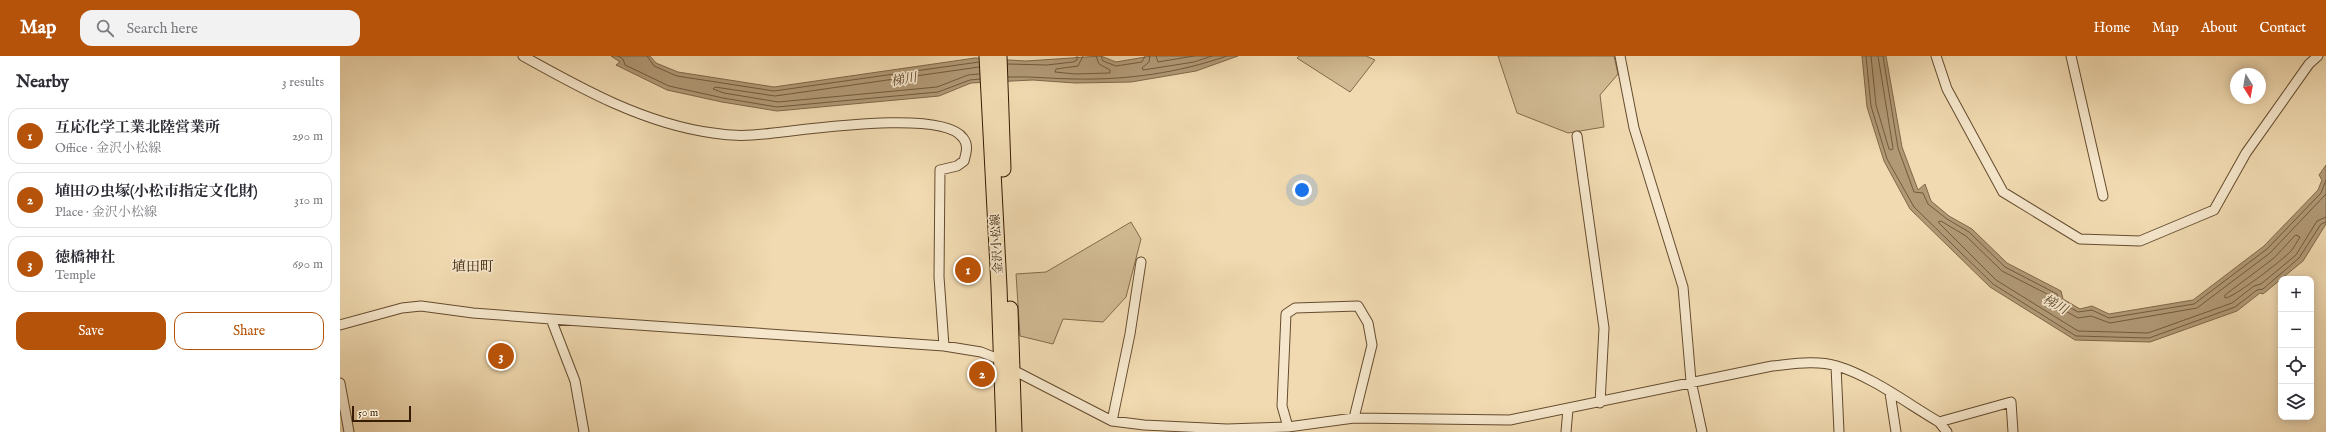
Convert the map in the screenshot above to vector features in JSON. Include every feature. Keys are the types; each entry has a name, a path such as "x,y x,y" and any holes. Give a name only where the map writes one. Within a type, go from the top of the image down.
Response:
{"main road":[{"name":"金沢小松線","path":"987,56 996,129 1013,370 1014,432"},
{"name":"金沢小松線","path":"999,56 996,129 1004,432"}],"street":[{"path":"523,56 574,84 623,107 673,124 711,133 730,135 763,134 845,125 900,122 928,124 952,131 963,137 968,148 964,161 957,166 940,170 939,277 944,346"},
{"path":"1620,56 1634,128 1683,287 1691,381 1702,432"},
{"path":"1936,56 1947,89 2003,192 2080,239 2140,241 2214,210 2246,153 2309,64 2318,56"},
{"path":"2071,56 2103,196"},
{"path":"1577,136 1604,328 1600,403"},
{"path":"1112,421 1130,334 1140,262"},
{"path":"340,325 402,308 421,306 473,313 551,320 944,346 981,352 1001,360"},
{"path":"1288,427 1282,406 1284,330 1286,314 1295,308 1358,306 1368,323 1372,345 1354,418"},
{"path":"551,320 575,381 584,432"},
{"path":"1013,370 1112,421 1144,425 1270,430 1354,418 1510,420 1600,403 1691,381 1772,366 1808,363 1836,366 1859,375 1940,422 1947,432"},
{"path":"1836,366 1838,432"},
{"path":"340,383 349,432"},
{"path":"1890,393 1896,432"},
{"path":"1940,422 2011,402 2013,432"},
{"path":"1566,432 1568,409"},
{"path":"1127,432 1128,422"}],"shaded area":[{"path":"1299,56 1366,56 1375,60 1350,92 1297,58"},
{"path":"1498,56 1614,56 1618,74 1600,95 1604,127 1568,133 1517,113"},
{"path":"1131,222 1141,239 1126,297 1103,322 1063,319 1053,344 1020,336 1016,274 1046,272"}],"water":[{"name":"梯川","path":"611,56 650,56 656,63 678,72 774,87 975,58 1026,61 1101,56 1116,62 1151,56 1238,56 1196,71 1131,82 1075,83 1033,80 971,83 939,96 777,111 722,102 667,90 616,65 620,62"},
{"name":"梯川","path":"1862,56 1886,56 1902,147 1918,190 1925,184 1931,201 1949,216 1972,229 2007,263 2061,291 2063,299 2080,309 2092,306 2109,314 2193,300 2264,246 2318,190 2322,180 2319,175 2326,165 2326,224 2303,261 2285,276 2278,276 2278,282 2263,294 2260,293 2237,311 2150,342 2075,340 1990,287 1910,209 1884,161 1867,107"}],"place":[{"name":"互応化学工業北陸営業所","path":"968,270"},
{"name":"徳橋神社","path":"501,356"},
{"name":"埴田の虫塚(小松市指定文化財)","path":"982,374"}],"district":[{"name":"埴田町","path":"473,267"}]}
